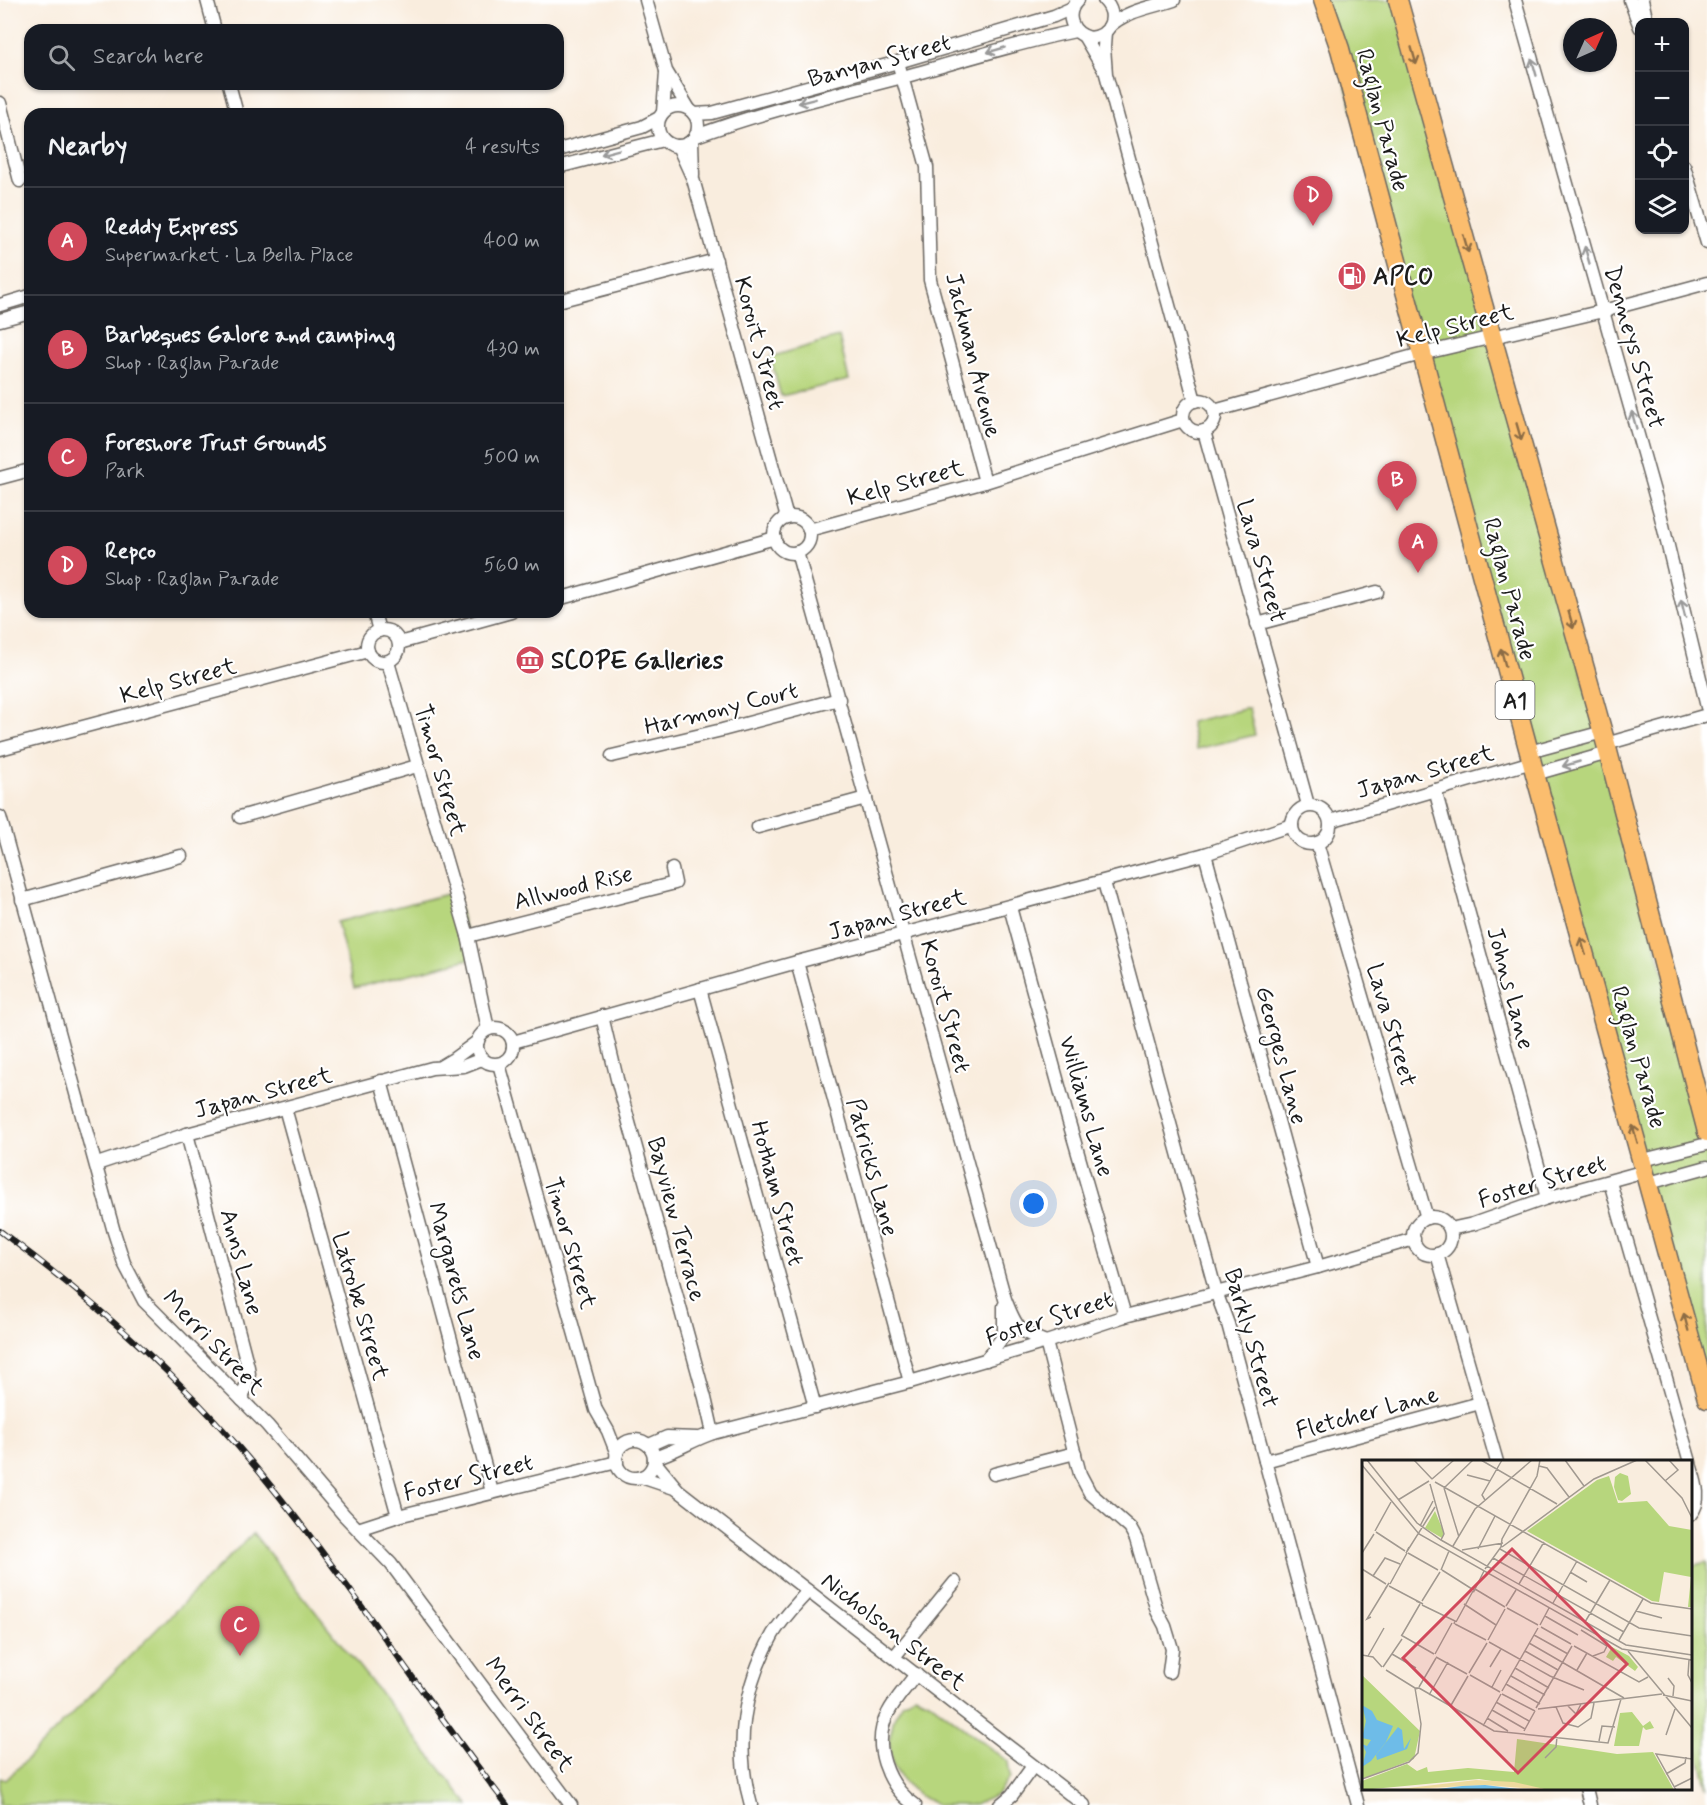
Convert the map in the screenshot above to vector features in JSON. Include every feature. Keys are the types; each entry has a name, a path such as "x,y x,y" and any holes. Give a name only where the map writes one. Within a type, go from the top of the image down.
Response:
{"highway":[{"name":"Raglan Parade","path":"1323,0 1340,50 1532,763 1707,1399"},
{"name":"Raglan Parade","path":"1398,0 1605,743 1707,1132"}],"street":[{"path":"207,0 213,24"},
{"path":"564,165 663,140 678,146 694,138 698,125 666,71 646,0"},
{"path":"1107,0 1112,11 1104,47 1106,74 1195,401"},
{"path":"1107,30 1115,21 1173,0"},
{"name":"Denneys Street","path":"1515,0 1660,513 1707,706"},
{"path":"1630,0 1637,18"},
{"path":"1642,0 1646,18"},
{"path":"1074,3 1070,20 1106,74"},
{"name":"Banyan Street","path":"692,112 712,113 898,62 1054,16 1074,3"},
{"name":"Banyan Street","path":"694,138 770,110 1044,37 1080,34 1095,37 1107,30"},
{"name":"Jackman Avenue","path":"898,62 927,167 930,280 985,482"},
{"path":"663,140 658,130 666,71"},
{"path":"231,90 235,108"},
{"path":"0,103 21,181"},
{"path":"564,148 642,127 679,106 692,112"},
{"name":"Koroit Street","path":"693,179 694,138"},
{"name":"Koroit Street","path":"678,146 693,179 787,518"},
{"path":"1688,180 1707,243"},
{"path":"564,299 716,260"},
{"name":"Kelp Street","path":"1214,411 1421,354 1603,311 1707,283"},
{"path":"0,305 24,299"},
{"path":"0,320 24,314"},
{"path":"1195,401 1209,404 1214,411 1214,420 1204,431 1192,431 1186,427 1183,420 1187,405 1195,401"},
{"name":"Kelp Street","path":"809,530 985,482 1183,420"},
{"name":"Lava Street","path":"1204,431 1308,805"},
{"path":"0,478 24,472"},
{"path":"787,518 801,519 809,530 808,543 797,552 781,549 774,538 777,526 787,518"},
{"path":"564,597 774,538"},
{"name":"Koroit Street","path":"797,552 1005,1299 1014,1323 1029,1336 1046,1342"},
{"path":"1257,624 1377,592"},
{"path":"376,618 379,631"},
{"path":"399,644 490,618"},
{"path":"384,630 394,634 399,644 395,657 387,662 374,659 368,651 370,636 379,631 384,630"},
{"name":"Kelp Street","path":"0,749 368,651"},
{"name":"Timor Street","path":"387,662 468,936 488,1029"},
{"name":"Harmony Court","path":"612,756 839,699"},
{"name":"Japan Street","path":"1330,821 1707,715"},
{"name":"Japan Street","path":"1532,763 1605,743"},
{"path":"240,817 417,766"},
{"name":"Johns Lane","path":"1435,790 1547,1198"},
{"path":"758,827 866,798"},
{"path":"1308,805 1323,809 1330,821 1328,835 1317,843 1304,843 1298,839 1292,825 1295,814 1308,805"},
{"name":"Merri Street","path":"0,817 120,1250 140,1294 267,1425 407,1583 571,1805"},
{"name":"Japan Street","path":"513,1042 798,962 1205,854 1292,825"},
{"name":"Lava Street","path":"1317,843 1427,1218"},
{"name":"Georges Lane","path":"1205,854 1318,1266"},
{"path":"22,900 181,856"},
{"name":"Allwood Rise","path":"468,936 675,883 672,869"},
{"name":"Barkly Street","path":"1104,882 1216,1292 1228,1324 1358,1805"},
{"name":"Williams Lane","path":"1010,907 1125,1316"},
{"name":"Patricks Lane","path":"798,962 910,1382"},
{"name":"Hotham Street","path":"700,990 815,1407"},
{"name":"Bayview Terrace","path":"602,1016 713,1433"},
{"path":"488,1029 502,1030 508,1033 513,1042 512,1054 499,1064 488,1063 482,1059 477,1050 478,1041 488,1029"},
{"name":"Japan Street","path":"97,1164 187,1134 441,1066 478,1041"},
{"name":"Japan Street","path":"441,1066 464,1066 482,1059"},
{"name":"Timor Street","path":"499,1064 590,1390 596,1410 608,1431 618,1463"},
{"name":"Margarets Lane","path":"381,1082 492,1492"},
{"name":"Latrobe Street","path":"285,1108 398,1515"},
{"name":"Anns Lane","path":"187,1134 248,1367 248,1381 242,1401"},
{"path":"1646,1172 1707,1144"},
{"path":"1646,1172 1707,1167"},
{"name":"Foster Street","path":"1450,1229 1473,1224 1547,1198 1646,1172"},
{"path":"1610,1182 1689,1460"},
{"path":"1427,1218 1441,1219 1450,1229 1448,1247 1437,1254 1425,1253 1416,1245 1414,1239 1416,1226 1427,1218"},
{"name":"Foster Street","path":"654,1460 713,1433 910,1382 1125,1316 1414,1239"},
{"path":"1437,1254 1497,1460"},
{"name":"Koroit Street","path":"986,1360 1004,1335 1005,1299"},
{"path":"1046,1342 1080,1474 1090,1493 1130,1528 1136,1539 1157,1611 1165,1626 1172,1650 1169,1672"},
{"name":"Fletcher Lane","path":"1265,1461 1480,1403"},
{"path":"608,1431 627,1441 640,1440 649,1445 654,1460 649,1472 641,1477 628,1476 618,1463 621,1446 627,1441"},
{"name":"Foster Street","path":"649,1445 667,1437 698,1438"},
{"path":"994,1474 1075,1453"},
{"name":"Nicholson Street","path":"654,1460 678,1490 1084,1805"},
{"name":"Foster Street","path":"358,1529 398,1515 590,1468 601,1472 618,1463"},
{"path":"1692,1471 1698,1496 1695,1510 1692,1513"},
{"name":"Nicholson Street","path":"641,1477 678,1490"},
{"path":"894,1657 955,1582"},
{"path":"752,1805 743,1762 742,1740 747,1698 761,1658 774,1634 785,1617 808,1591"},
{"path":"915,1805 893,1782 883,1756 882,1740 887,1714 916,1674"},
{"path":"1000,1805 1012,1795 1034,1766"},
{"path":"1586,1790 1590,1805"}],"green space":[{"path":"1322,0 1398,0 1707,1132 1707,1393"},
{"path":"839,337 849,380 781,396 770,357"},
{"path":"1249,708 1255,735 1196,749 1190,722"},
{"path":"455,892 473,958 354,988 337,922"},
{"path":"253,1533 469,1805 0,1805 0,1778 6,1780"},
{"path":"1707,1562 1707,1788 1692,1728 1692,1566"},
{"path":"915,1695 929,1701 1008,1762 1010,1777 997,1795 974,1805 938,1805 920,1796 904,1782 893,1766 889,1741 894,1718 903,1702"}],"railway":[{"path":"0,1231 63,1279 152,1357 235,1443 340,1576 507,1805"}],"place":[{"name":"Repco","path":"1313,226"},
{"name":"APCO","path":"1352,276"},
{"name":"Barbeques Galore and camping","path":"1397,511"},
{"name":"Reddy Express","path":"1418,573"},
{"name":"SCOPE Galleries","path":"530,660"},
{"name":"Foreshore Trust Grounds","path":"240,1656"}]}
